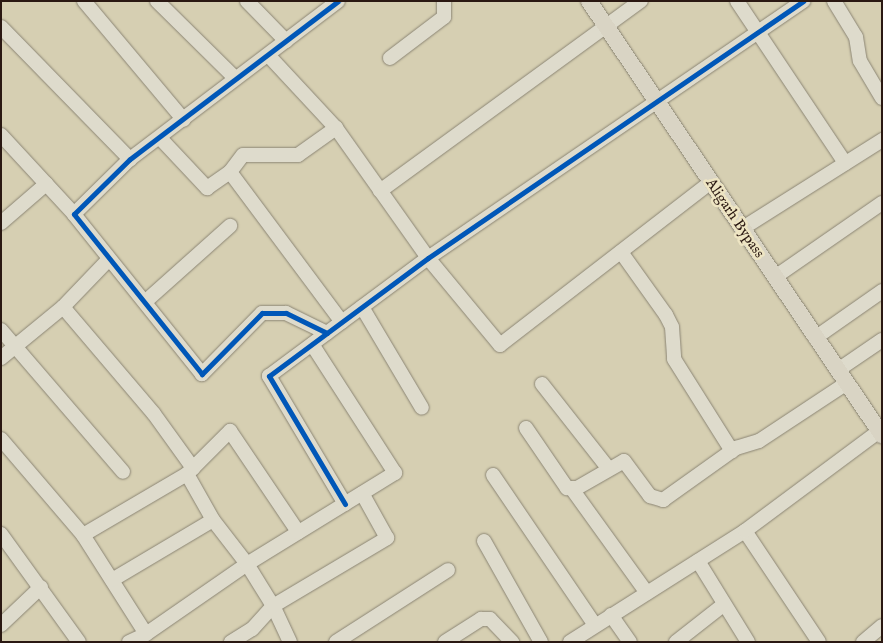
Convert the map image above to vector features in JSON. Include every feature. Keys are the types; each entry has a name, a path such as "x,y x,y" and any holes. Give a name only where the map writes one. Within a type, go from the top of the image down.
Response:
{"main road":[{"name":"Aligarh Bypass","path":"589,1 880,433"}],"street":[{"path":"84,1 184,120"},
{"path":"157,1 235,78"},
{"path":"247,1 286,41"},
{"path":"390,58 444,17 444,1"},
{"path":"380,191 605,25 641,1"},
{"path":"737,1 845,163"},
{"path":"345,504 269,376 428,258 657,104 756,31 803,1"},
{"path":"834,1 856,37 860,61 882,98"},
{"path":"74,214 130,159 184,120 235,78 269,56 331,3"},
{"path":"1,27 130,159"},
{"path":"269,56 336,128 428,258 500,345 711,182"},
{"path":"160,138 207,188 230,172 243,156 298,155 336,128"},
{"path":"1,135 74,214 108,260 146,301 202,374 262,313 286,313 327,334"},
{"path":"743,228 882,140"},
{"path":"230,172 342,322"},
{"path":"1,223 46,184"},
{"path":"775,277 882,203"},
{"path":"146,301 230,226"},
{"path":"621,252 666,315 672,327 674,359 732,451"},
{"path":"1,358 63,307 108,260"},
{"path":"815,338 882,291"},
{"path":"63,307 154,414 190,471 213,520 247,564 273,606 290,642"},
{"path":"362,307 422,408"},
{"path":"1,330 17,346 123,472"},
{"path":"572,489 624,461 650,496 662,500 732,451 759,441 842,377 882,340"},
{"path":"129,642 146,634 247,564 395,473 312,344"},
{"path":"542,384 608,468"},
{"path":"526,428 562,482 572,489 647,593"},
{"path":"83,535 190,471 230,431 298,532"},
{"path":"570,642 594,625 745,531 880,433"},
{"path":"1,439 83,535 146,634"},
{"path":"492,475 594,625"},
{"path":"231,642 252,629 273,606 387,538 362,493"},
{"path":"112,580 213,520"},
{"path":"745,531 819,642"},
{"path":"1,534 79,642"},
{"path":"484,540 542,642"},
{"path":"698,561 723,605 748,642"},
{"path":"336,642 448,570"},
{"path":"1,625 41,587"},
{"path":"676,642 723,605"},
{"path":"611,615 630,642"},
{"path":"445,642 481,619 490,619 512,642"},
{"path":"869,640 882,626"}],"cycle path":[{"path":"327,333 286,313 262,313 202,374 74,214 130,159 338,1"},
{"path":"345,504 269,376 428,258 803,1"}]}
